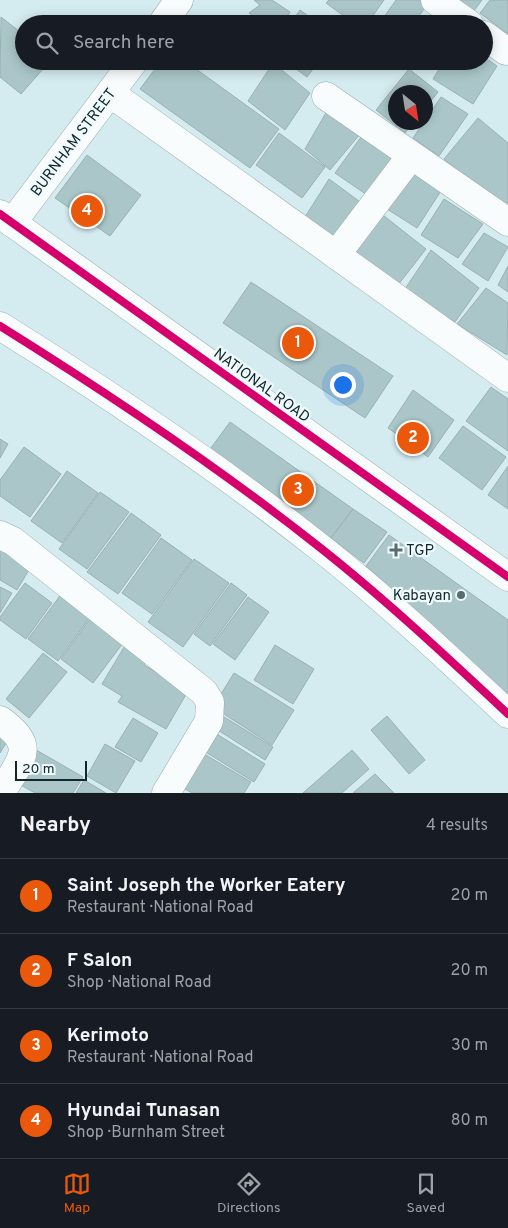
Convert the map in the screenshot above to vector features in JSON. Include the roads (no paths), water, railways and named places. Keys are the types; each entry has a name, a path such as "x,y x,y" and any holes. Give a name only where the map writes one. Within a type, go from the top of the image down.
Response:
{"main road":[{"path":"168,15 179,0"},
{"path":"435,0 456,15"},
{"name":"BURNHAM STREET","path":"6,219 127,70"},
{"path":"110,93 508,378"},
{"path":"326,96 508,222"},
{"path":"336,255 411,156"},
{"name":"NATIONAL ROAD","path":"6,219 508,577"},
{"path":"0,326 91,383 202,460 318,546 420,632 508,714"},
{"path":"0,535 13,541 197,685 210,702 209,721 166,793"},
{"path":"0,720 20,736 24,744 23,755 1,793"}],"place":[{"name":"Hyundai Tunasan","path":"87,211"},
{"name":"Saint Joseph the Worker Eatery","path":"298,343"},
{"name":"F Salon","path":"413,438"},
{"name":"Kerimoto","path":"298,490"},
{"name":"TGP","path":"396,550"},
{"name":"Kabayan","path":"461,595"}]}
